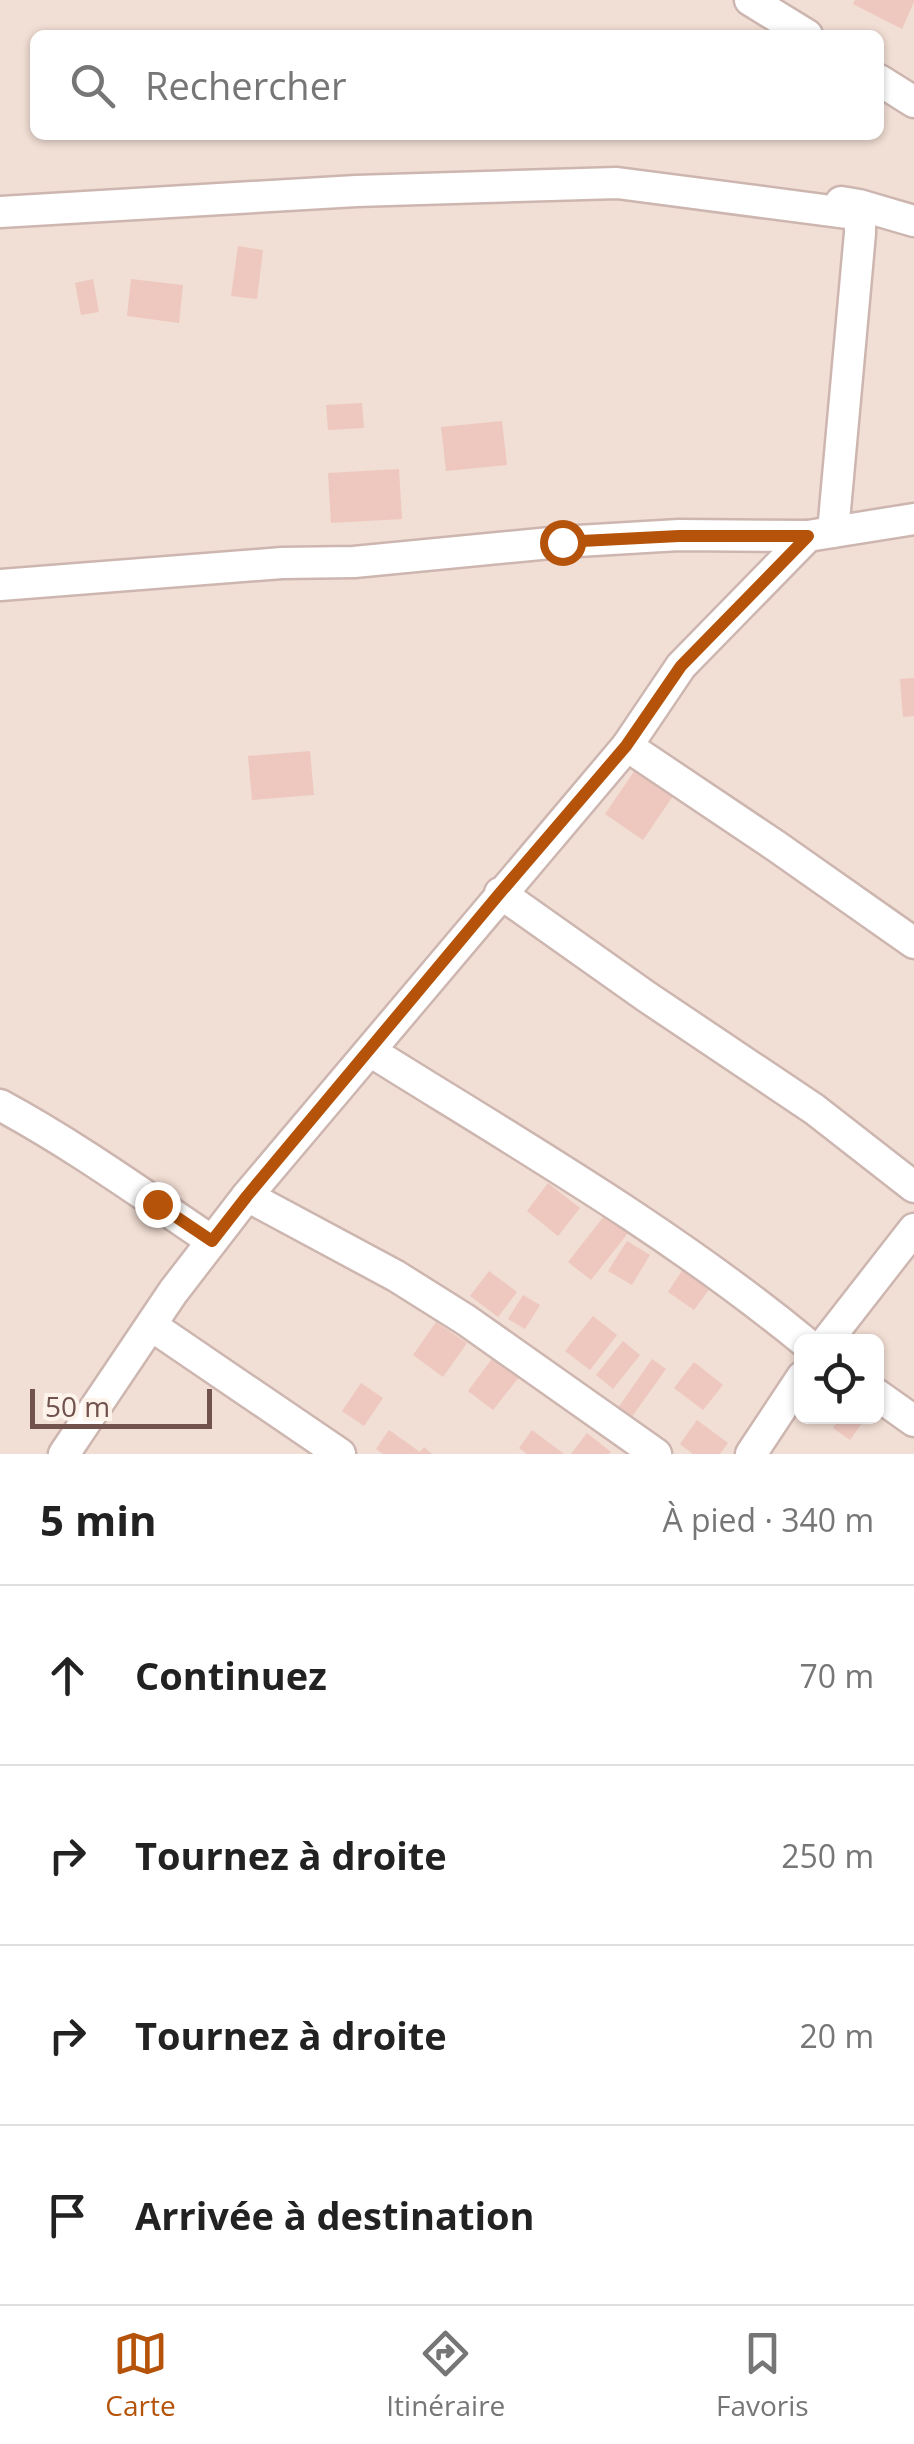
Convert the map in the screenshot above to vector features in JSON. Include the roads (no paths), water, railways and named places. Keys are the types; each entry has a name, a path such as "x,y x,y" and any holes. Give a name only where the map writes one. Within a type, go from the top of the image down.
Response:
{"street":[{"path":"750,0 799,30"},
{"path":"884,83 914,102"},
{"path":"0,195 608,172 860,205 914,221"},
{"path":"0,212 356,192 617,184 854,214 860,220 821,534 681,666 626,746 247,1196 173,1292 64,1454"},
{"path":"0,584 282,563 354,562 581,541 821,534 914,519"},
{"path":"626,746 914,944"},
{"path":"500,893 814,1109 914,1186"},
{"path":"370,1051 604,1198 758,1303 796,1334"},
{"path":"0,1105 212,1241"},
{"path":"247,1196 396,1276 466,1320 656,1454"},
{"path":"832,1334 914,1229"},
{"path":"152,1326 340,1454"},
{"path":"751,1454 794,1389"},
{"path":"884,1400 914,1421"}]}
